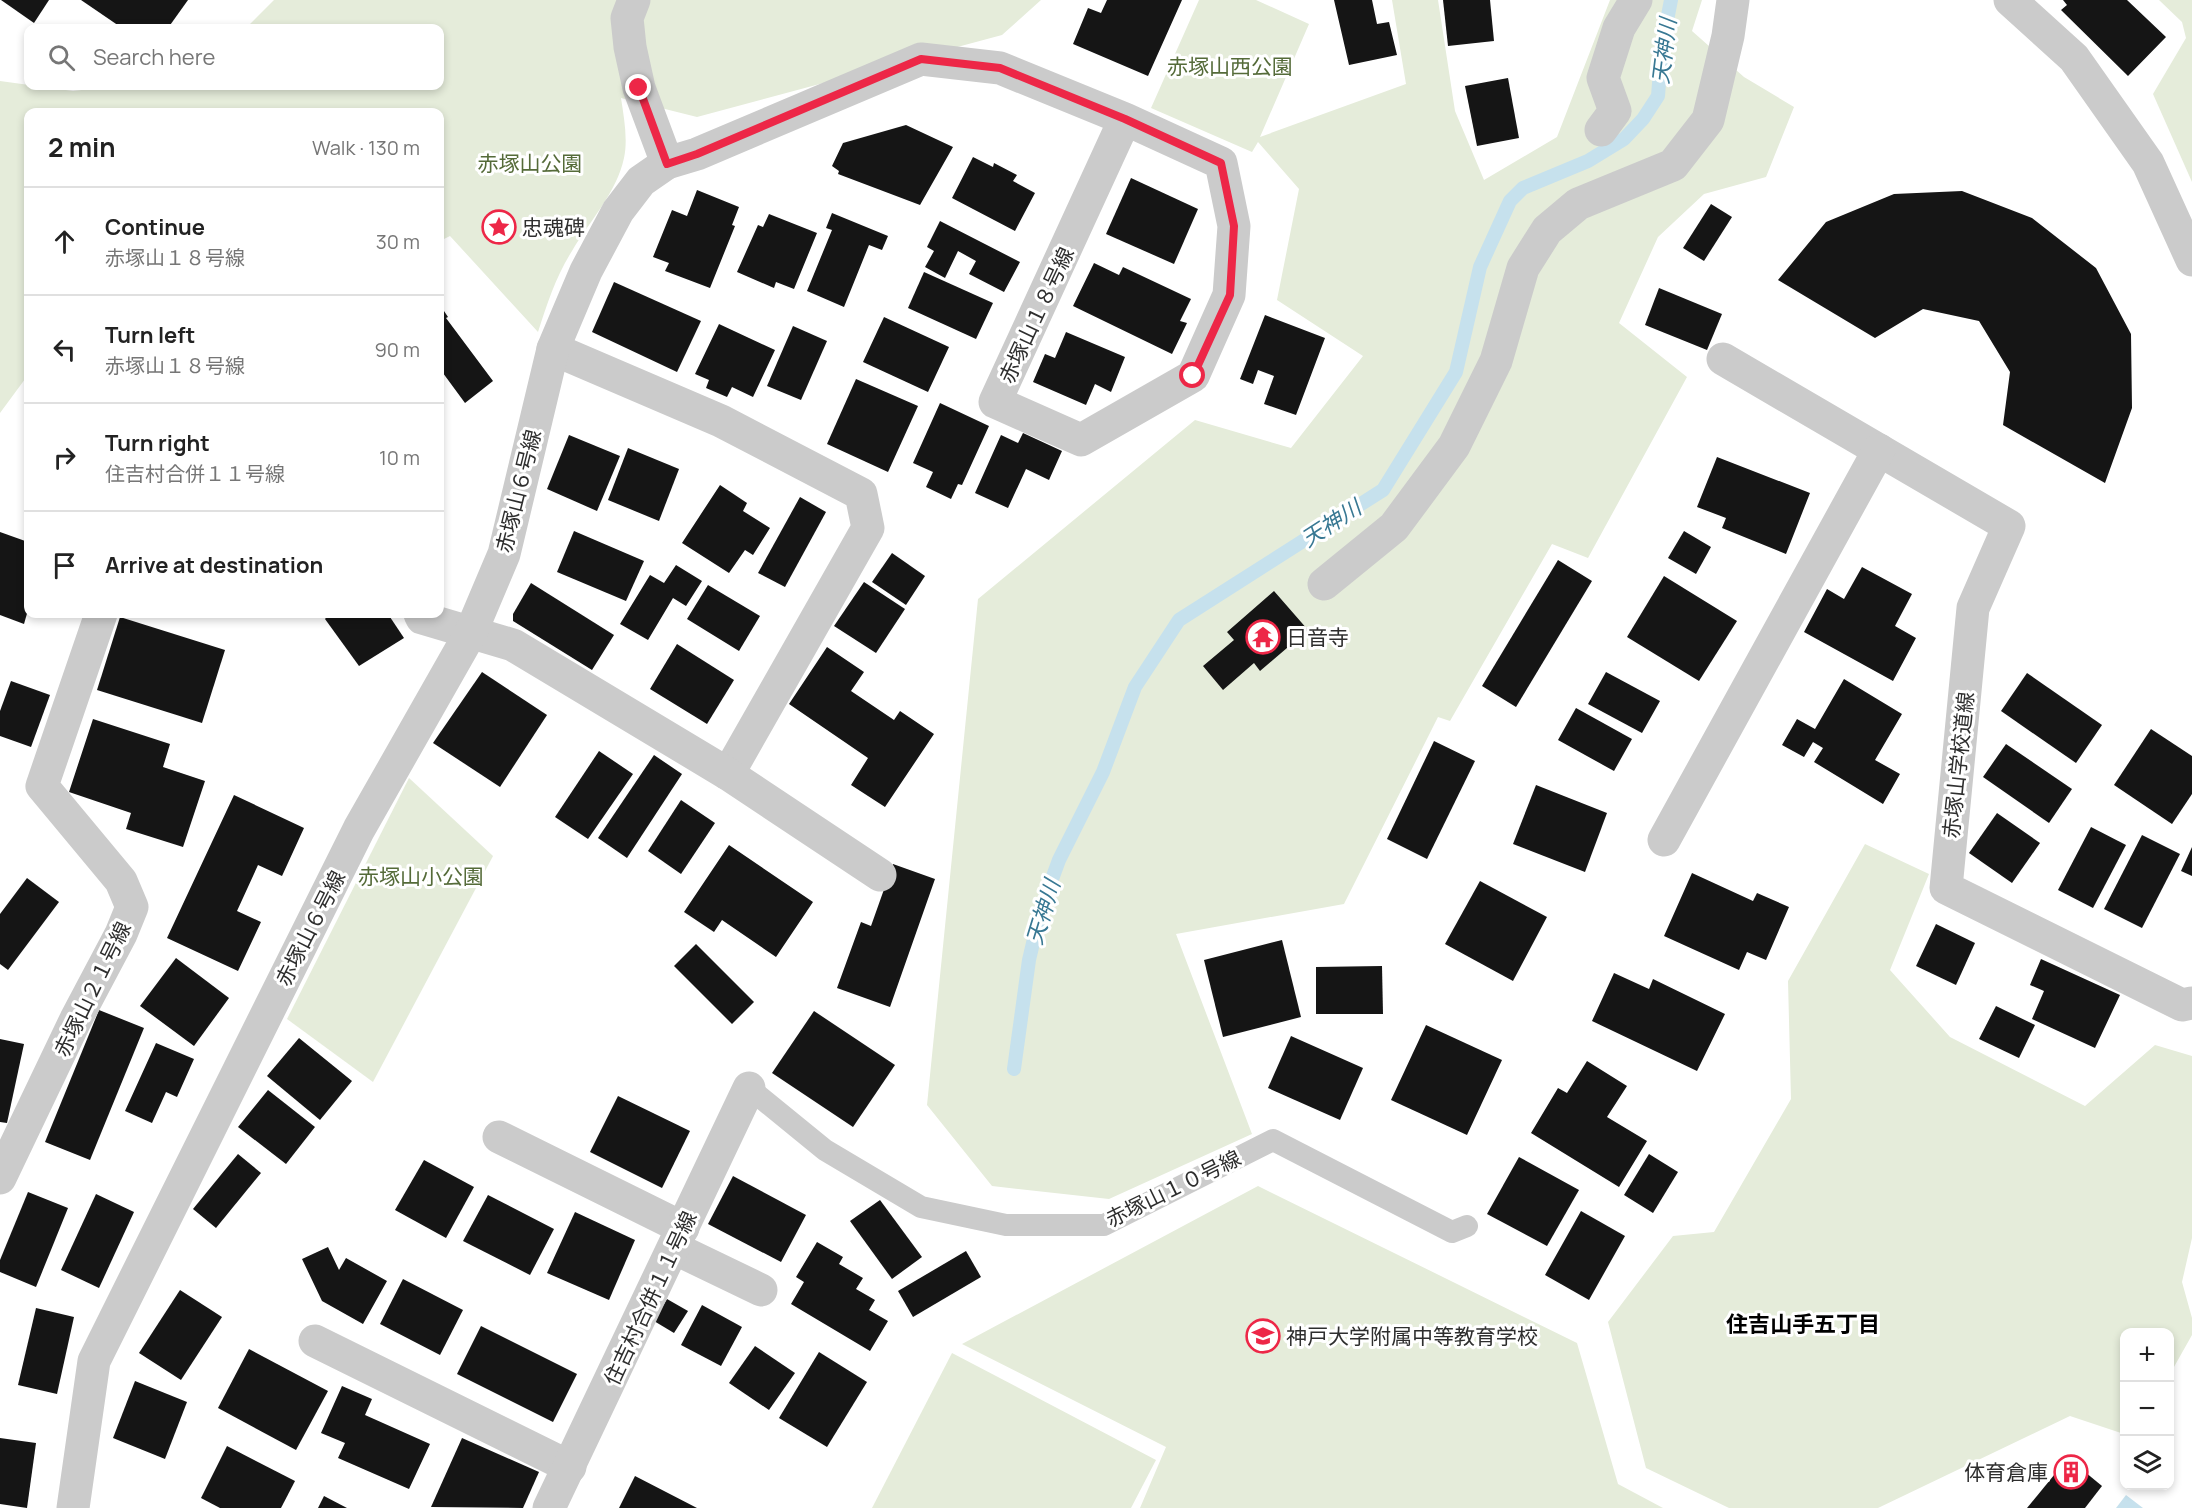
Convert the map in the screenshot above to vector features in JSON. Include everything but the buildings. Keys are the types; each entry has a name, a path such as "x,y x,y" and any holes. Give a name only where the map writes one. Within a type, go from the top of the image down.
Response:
{"street":[{"path":"634,0 627,18 630,47 639,88 667,164 641,181 618,211 586,272 553,349 721,421 861,494 868,528 728,774"},
{"path":"1601,130 1615,111 1603,78 1619,28 1636,0"},
{"path":"1324,584 1394,527 1454,446 1496,360 1523,268 1547,230 1578,204 1673,165 1708,120 1728,36 1733,0"},
{"path":"2010,0 2074,58 2148,163 2192,260"},
{"name":"赤塚山１８号線","path":"667,164 697,154 921,59 1000,68 1125,119 1221,163 1234,226 1230,295 1193,376 1082,440 995,402 1125,119"},
{"name":"赤塚山６号線","path":"73,1508 94,1361 359,829 471,632 504,554 553,349"},
{"name":"赤塚山学校道線","path":"1724,360 2009,526 1973,608 1946,888 2182,1005 2192,1003"},
{"path":"1664,840 1879,450"},
{"name":"赤塚山２１号線","path":"0,1178 132,907 121,881 42,786 100,618"},
{"path":"422,618 513,645 728,774 880,874"},
{"name":"住吉村合併１１号線","path":"549,1508 749,1088"},
{"path":"499,1137 678,1238 760,1290"},
{"path":"315,1341 570,1467"}],"lane":[{"name":"赤塚山１０号線","path":"749,1088 825,1150 921,1207 1006,1225 1104,1225 1273,1140 1452,1232 1467,1226"}],"green space":[{"name":"赤塚山公園","path":"274,0 1041,0 1002,35 697,117 621,98 626,143 620,171 609,195 561,270 538,332 450,236 444,239 444,108 24,108 24,380 0,413 0,81 24,84 24,90 73,91 444,90 444,24 250,24"},
{"name":"赤塚山西公園","path":"1199,0 1256,0 1309,24 1260,137 1406,84 1392,0 1438,0 1455,111 1484,180 1557,137 1610,0 1702,0 1692,31 1744,77 1794,107 1766,177 1704,194 1658,237 1619,323 1687,377 1588,558 1552,544 1450,721 1438,717 1344,904 1176,934 1252,1134 1109,1199 992,1186 927,1105 978,599 1195,420 1291,448 1363,356 1277,300 1299,189 1258,142 1252,152 1151,108"},
{"path":"2159,0 2192,0 2192,182 2153,94 2186,38 2182,22"},
{"name":"赤塚山小公園","path":"409,778 493,856 373,1082 287,1019"},
{"path":"1865,844 1929,874 1890,970 1950,1037 2085,1106 2155,1045 2192,1056 2192,1238 2182,1282 2192,1318 2192,1335 2174,1367 2174,1328 2120,1328 2120,1433 2070,1416 1878,1508 1729,1508 1646,1468 1608,1322 1673,1236 1714,1232 1791,1099 1788,981"},
{"name":"神戸大学附属中等教育学校","path":"1258,1186 1577,1343 1618,1484 1663,1508 1140,1508 1166,1447 962,1344"},
{"path":"952,1353 1156,1460 1131,1508 872,1508"}],"water":[{"path":"2126,1495 2143,1508 2116,1508"}],"waterway":[{"name":"天神川","path":"1014,1069 1029,960 1041,909 1059,860 1103,772 1135,687 1179,620 1383,490 1456,372 1480,267 1510,201 1523,188 1588,161 1624,139 1643,119 1658,96 1662,46 1671,0"}],"place":[{"name":"忠魂碑","path":"499,227"},
{"name":"日音寺","path":"1263,637"},
{"name":"神戸大学附属中等教育学校","path":"1263,1336"},
{"name":"体育倉庫","path":"2071,1472"}],"district":[{"name":"住吉山手五丁目","path":"1803,1324"}],"route":[{"path":"639,88 667,164 697,154 921,59 1000,68 1125,119 1221,163 1234,226 1230,295 1193,376"}]}
